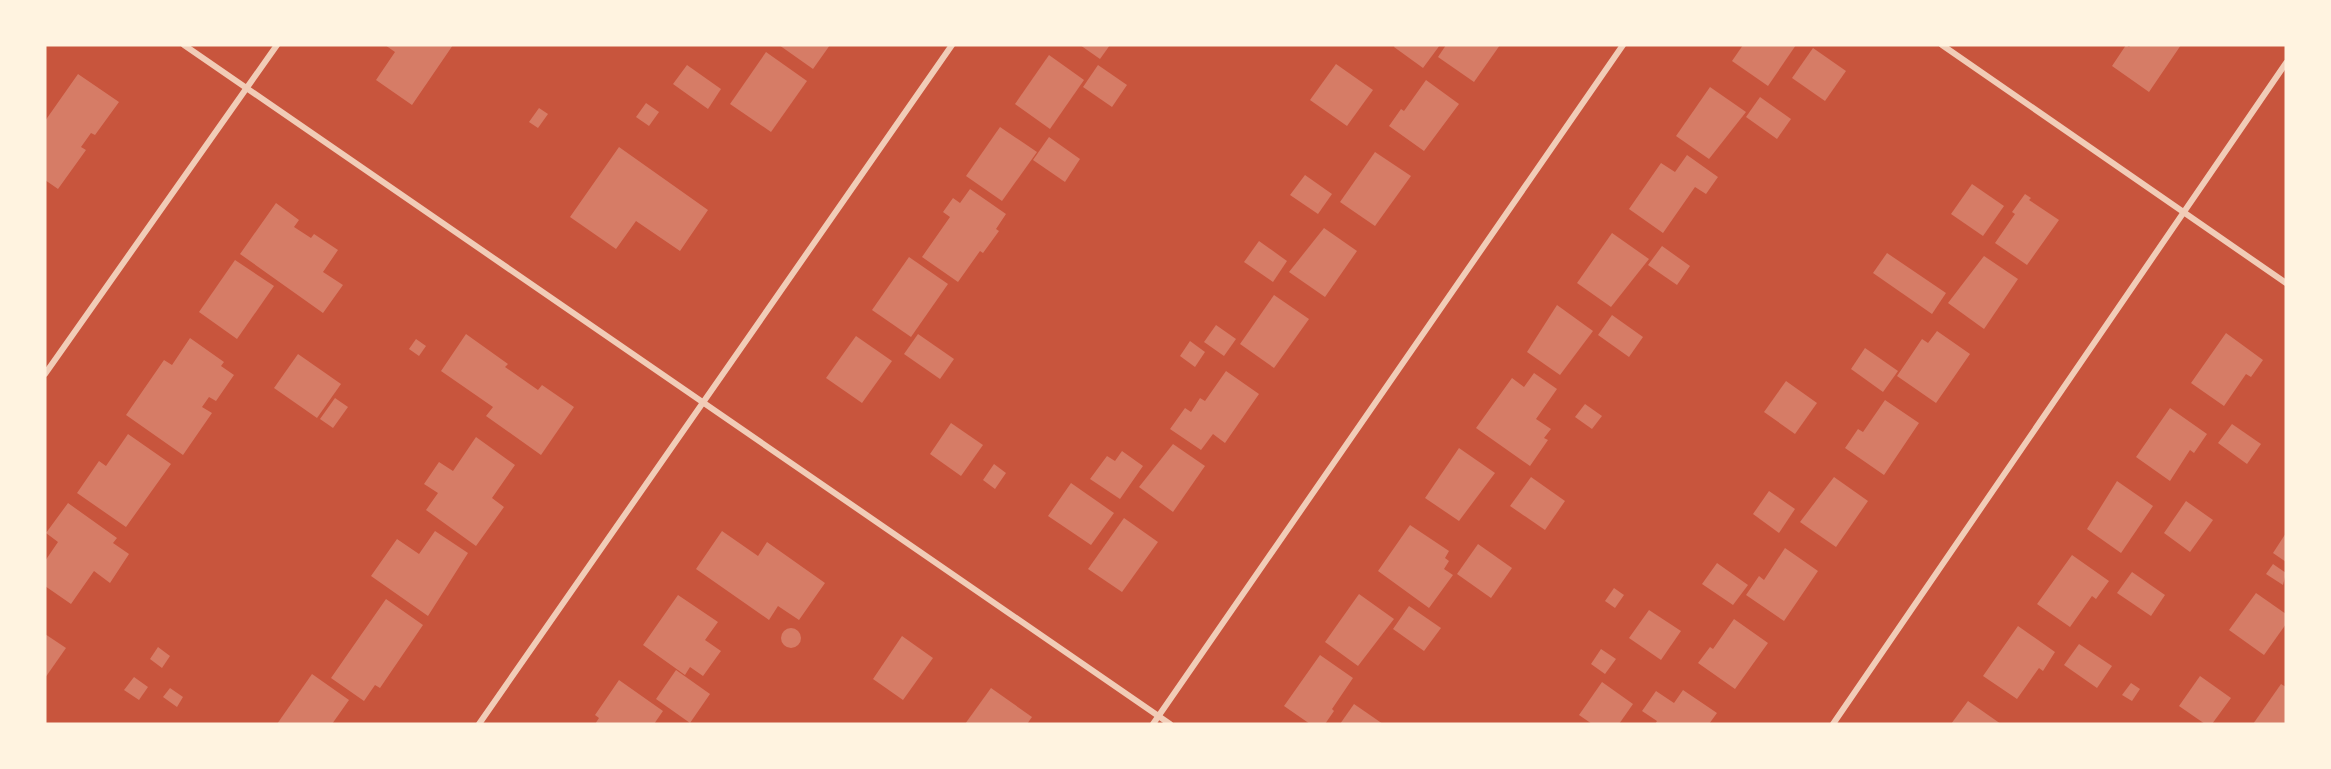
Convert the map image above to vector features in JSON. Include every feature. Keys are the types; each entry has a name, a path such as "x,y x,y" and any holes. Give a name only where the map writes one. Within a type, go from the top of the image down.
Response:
{"street":[{"path":"184,45 1170,724"},
{"path":"45,374 277,45"},
{"path":"479,724 952,45"},
{"path":"1153,724 1623,45"},
{"path":"1942,45 2286,283"},
{"path":"1833,724 2286,63"}],"building":[{"path":"385,45 453,45 412,105 376,80 395,52"},
{"path":"779,45 830,45 813,69"},
{"path":"1080,45 1110,45 1100,59"},
{"path":"1395,45 1440,45 1423,68 1394,47"},
{"path":"1446,45 1500,45 1474,82 1438,57"},
{"path":"1743,45 1796,45 1768,86 1732,61"},
{"path":"2126,45 2129,47 2131,45 2181,45 2149,92 2112,66"},
{"path":"1813,48 1846,71 1825,101 1792,78"},
{"path":"766,52 807,81 771,132 730,104"},
{"path":"1049,55 1084,80 1050,129 1015,104"},
{"path":"1336,64 1373,90 1347,126 1310,100"},
{"path":"687,65 721,89 708,109 673,84"},
{"path":"1098,65 1127,85 1112,107 1083,87"},
{"path":"78,74 119,102 95,135 91,133 81,147 86,150 58,189 45,180 45,121"},
{"path":"1426,80 1459,104 1424,151 1389,126 1401,109 1404,111"},
{"path":"1710,87 1746,112 1709,159 1676,136"},
{"path":"1760,97 1791,119 1777,139 1746,117"},
{"path":"646,103 659,112 649,126 636,117"},
{"path":"539,108 548,114 538,128 529,122"},
{"path":"1000,127 1037,152 1002,201 966,176"},
{"path":"1049,137 1080,159 1065,182 1033,160"},
{"path":"619,147 708,210 680,251 636,221 616,249 570,217"},
{"path":"1375,152 1411,176 1375,226 1340,202"},
{"path":"1687,155 1718,177 1706,194 1695,187 1663,233 1629,209 1661,163 1675,172"},
{"path":"1305,175 1332,194 1318,214 1290,195"},
{"path":"1972,184 2004,206 1983,236 1951,214"},
{"path":"970,189 1006,214 996,229 999,231 983,253 980,251 958,282 922,257 950,217 943,212 953,198 960,203"},
{"path":"2025,194 2031,198 2029,200 2059,220 2027,265 1995,243 2015,214 2012,212"},
{"path":"276,203 299,220 294,227 311,238 314,234 338,250 323,272 343,285 323,313 240,254"},
{"path":"1324,228 1357,251 1325,297 1289,272"},
{"path":"1612,233 1649,259 1611,307 1577,283"},
{"path":"1259,241 1287,261 1273,282 1244,262"},
{"path":"1662,246 1690,266 1677,285 1648,265"},
{"path":"1887,253 1946,293 1932,314 1873,273"},
{"path":"1984,256 2018,279 1984,329 1948,303"},
{"path":"909,257 948,284 911,337 872,310"},
{"path":"235,260 274,286 237,339 199,312"},
{"path":"1274,295 1309,319 1274,368 1240,344"},
{"path":"1557,305 1593,331 1560,375 1527,352"},
{"path":"1612,315 1643,337 1629,357 1598,335"},
{"path":"1216,325 1236,339 1224,356 1204,342"},
{"path":"1937,331 1970,354 1936,403 1897,376 1922,339 1928,343"},
{"path":"2226,333 2263,360 2251,377 2246,374 2224,406 2191,383"},
{"path":"466,334 508,364 505,367 538,390 542,385 574,407 541,455 486,416 493,407 441,371"},
{"path":"918,334 954,359 940,379 904,354"},
{"path":"856,336 892,361 862,403 826,378"},
{"path":"190,338 224,362 221,366 234,375 216,401 209,397 202,407 212,413 183,455 126,415 164,360 172,365"},
{"path":"416,339 426,346 419,356 409,349"},
{"path":"1190,341 1205,352 1195,367 1180,356"},
{"path":"1865,348 1898,371 1883,392 1851,369"},
{"path":"298,354 341,384 317,418 274,388"},
{"path":"1226,371 1259,394 1225,443 1213,434 1201,450 1170,429 1185,408 1191,412 1200,398 1205,401"},
{"path":"1534,373 1557,389 1536,419 1551,429 1544,438 1548,440 1530,466 1476,428 1512,378 1524,387"},
{"path":"1786,381 1817,403 1795,434 1764,412"},
{"path":"335,398 348,407 333,428 320,419"},
{"path":"1885,400 1919,423 1884,475 1845,448 1858,429 1863,432"},
{"path":"1585,404 1602,416 1592,429 1575,417"},
{"path":"2170,408 2207,434 2194,453 2190,450 2170,481 2136,457"},
{"path":"951,423 983,445 961,476 930,454"},
{"path":"2232,424 2261,444 2247,464 2218,443"},
{"path":"128,434 171,464 126,527 77,493 99,461 106,466"},
{"path":"476,437 515,465 492,498 504,507 476,546 426,510 438,493 424,484 439,462 453,471"},
{"path":"1173,444 1205,466 1173,512 1139,487"},
{"path":"1459,448 1495,473 1459,521 1425,498"},
{"path":"1122,451 1143,466 1120,499 1090,479 1107,456 1115,461"},
{"path":"994,464 1006,473 995,489 983,480"},
{"path":"1531,477 1565,501 1545,530 1510,506"},
{"path":"1834,477 1868,501 1836,547 1800,522"},
{"path":"2117,481 2153,506 2121,553 2087,529"},
{"path":"1071,483 1114,513 1091,545 1048,516"},
{"path":"1769,491 1795,509 1779,533 1753,514"},
{"path":"2186,501 2213,520 2190,552 2164,533"},
{"path":"68,503 117,538 113,543 129,554 110,583 94,571 71,604 45,586 45,561 58,542 46,533"},
{"path":"1124,518 1158,542 1122,592 1088,569"},
{"path":"1410,525 1449,551 1445,558 1449,561 1444,569 1453,575 1429,608 1378,571"},
{"path":"435,531 468,553 428,616 371,576 397,539 419,554"},
{"path":"722,531 758,556 767,542 825,583 799,620 778,606 769,620 696,569"},
{"path":"2286,533 2286,562 2273,553"},
{"path":"1478,544 1512,568 1491,598 1457,574"},
{"path":"1785,548 1818,571 1784,621 1746,595 1759,576 1764,580"},
{"path":"2072,555 2109,581 2096,599 2092,596 2070,627 2037,604"},
{"path":"1717,563 1748,585 1733,605 1702,584"},
{"path":"2273,564 2286,573 2283,585 2266,574"},
{"path":"2132,572 2165,595 2151,616 2117,593"},
{"path":"1614,588 1624,595 1615,608 1605,601"},
{"path":"2256,593 2286,614 2286,624 2264,655 2229,630"},
{"path":"1359,594 1394,619 1358,666 1325,642"},
{"path":"678,595 718,622 705,640 721,651 703,676 690,667 685,675 643,645"},
{"path":"386,599 423,625 380,688 375,685 364,701 331,678"},
{"path":"1409,606 1441,628 1424,651 1393,629"},
{"path":"1649,610 1681,631 1661,660 1629,638"},
{"path":"1734,619 1768,643 1735,689 1698,663 1710,647 1713,649"},
{"path":"2018,626 2055,652 2043,671 2039,668 2017,699 1983,676"},
{"path":"787,628 795,628 801,634 801,642 795,648 787,648 781,642 781,634"},
{"path":"45,634 66,648 45,678"},
{"path":"902,636 933,658 903,700 873,679"},
{"path":"2079,644 2112,666 2097,688 2064,665"},
{"path":"158,647 170,656 162,668 150,659"},
{"path":"1601,649 1616,659 1605,674 1591,664"},
{"path":"1320,655 1353,678 1332,709 1334,711 1325,724 1310,724 1284,706"},
{"path":"676,670 710,694 690,723 656,699"},
{"path":"312,674 349,700 332,724 277,724"},
{"path":"2200,676 2231,698 2212,724 2205,724 2179,706"},
{"path":"134,677 148,687 139,700 124,690"},
{"path":"619,680 663,711 654,724 595,724 599,718 595,715"},
{"path":"1602,682 1633,704 1619,724 1592,724 1579,715"},
{"path":"2131,683 2140,689 2132,701 2122,695"},
{"path":"2281,684 2286,687 2286,724 2253,724"},
{"path":"170,688 183,697 177,707 163,697"},
{"path":"991,688 1032,717 1027,724 965,724"},
{"path":"1683,690 1717,713 1709,724 1655,724 1657,721 1642,711 1656,691 1674,703"},
{"path":"1968,701 2001,724 1951,724"},
{"path":"1354,704 1383,724 1340,724"}]}
